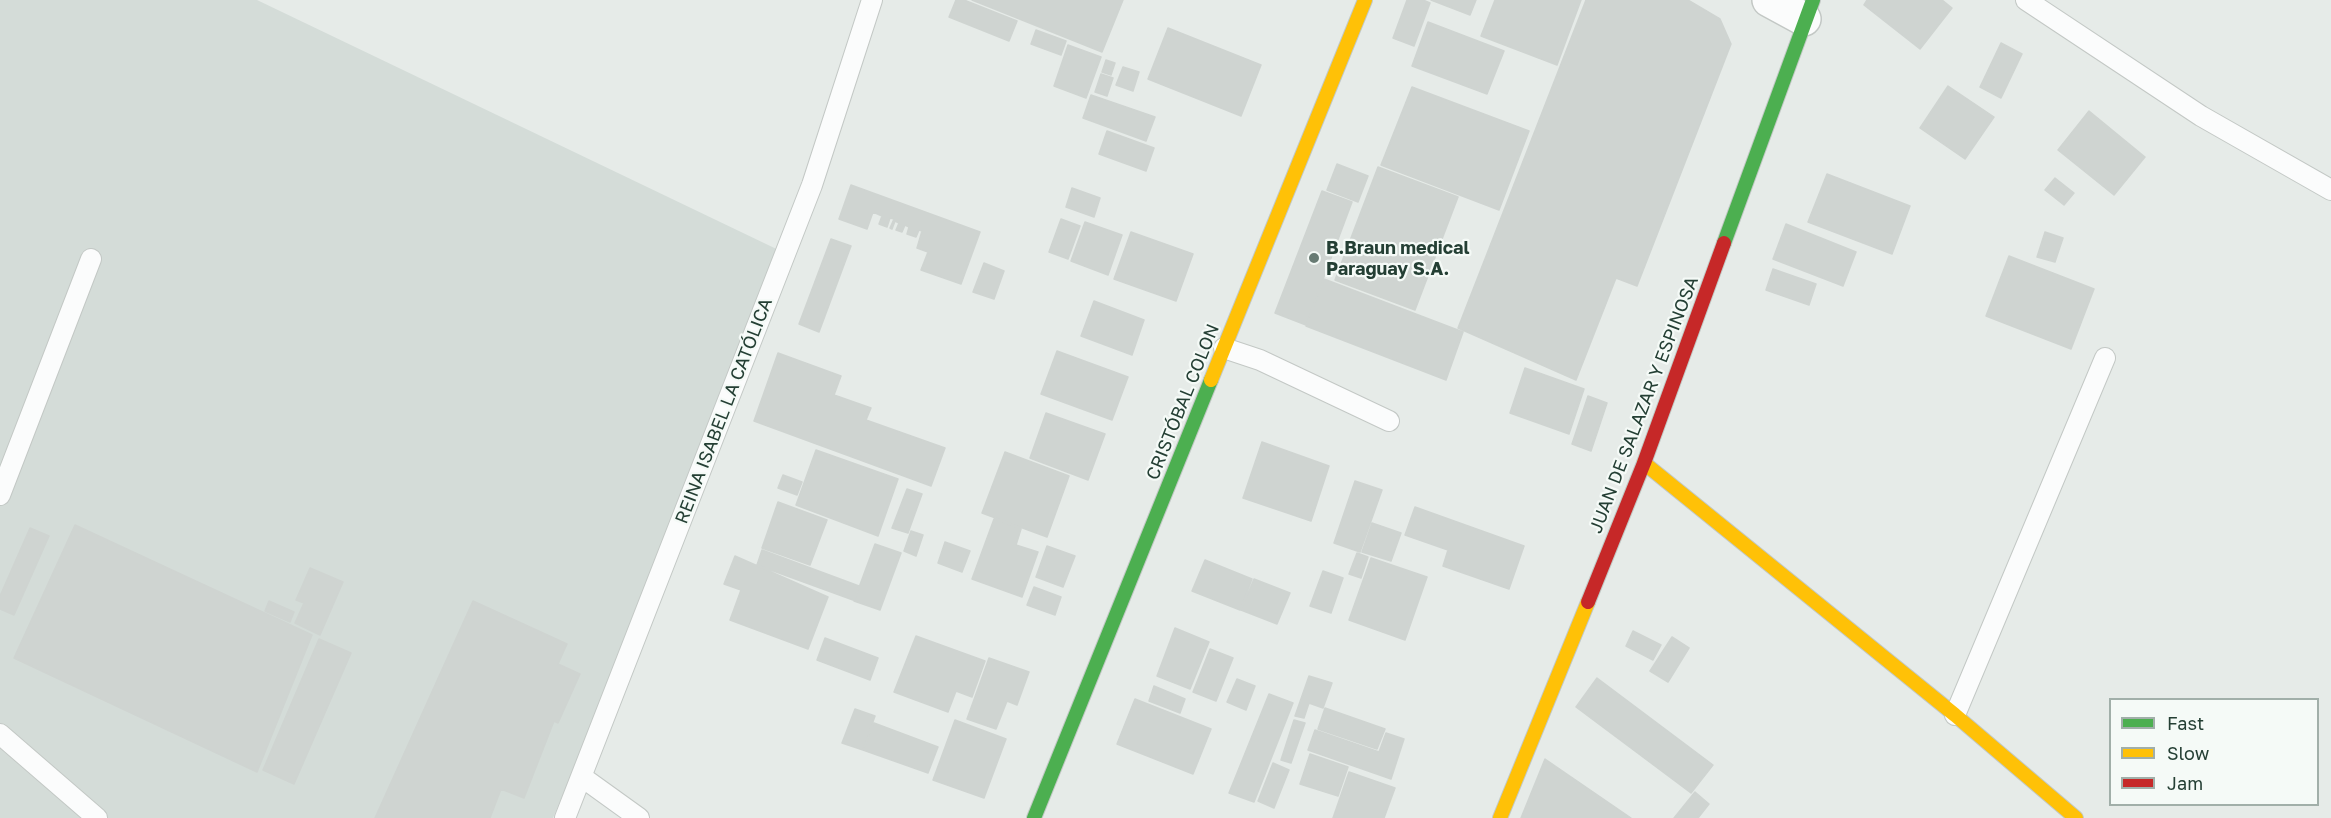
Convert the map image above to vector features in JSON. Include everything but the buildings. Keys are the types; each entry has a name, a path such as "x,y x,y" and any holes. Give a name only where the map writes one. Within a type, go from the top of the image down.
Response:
{"street":[{"name":"CRISTÓBAL COLON","path":"1034,818 1365,0"},
{"path":"1769,0 1809,10"},
{"name":"JUAN DE SALAZAR Y ESPINOSA","path":"1500,818 1644,463 1809,10"},
{"path":"1644,463 1955,715 2076,818"}],"lane":[{"name":"REINA ISABEL LA CATÓLICA","path":"565,818 812,185 872,0"},
{"path":"2026,0 2201,116 2331,190"},
{"path":"0,495 91,260"},
{"path":"1224,348 1260,360 1389,422"},
{"path":"1955,715 2105,358"},
{"path":"0,734 97,818"},
{"path":"582,777 639,818"}],"shaded area":[{"path":"0,0 257,0 789,255 553,818 0,818"}],"traffic: fast":[{"path":"1724,243 1813,0"},
{"path":"1034,818 1211,380"}],"traffic: slow":[{"path":"1211,380 1365,0"},
{"path":"1644,463 1955,715 2076,818"},
{"path":"1500,818 1588,602"}],"traffic: jam":[{"path":"1588,602 1644,463 1724,243"}],"place":[{"name":"B.Braun medical Paraguay S.A.","path":"1314,258"}]}
